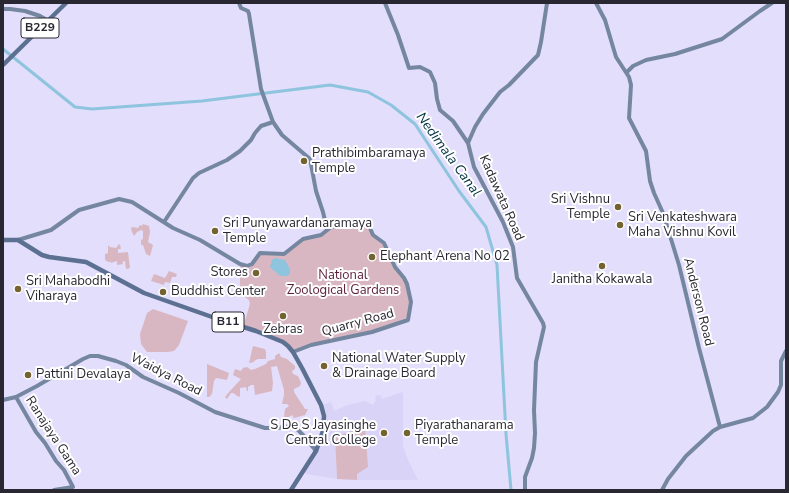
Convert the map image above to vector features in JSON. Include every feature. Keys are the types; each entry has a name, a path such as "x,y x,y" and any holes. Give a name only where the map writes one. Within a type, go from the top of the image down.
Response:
{"main road":[{"name":"B229","path":"3,65 47,20 66,3"},
{"path":"3,240 18,240"},
{"name":"B11","path":"18,240 42,255 86,262 144,293 283,342 293,352 321,405 324,416 323,430 316,451 291,490"}],"street":[{"path":"239,3 241,8 248,11 249,14 263,93 273,122 282,135 310,159 316,190 324,212 327,230"},
{"path":"385,3 398,34 409,68 420,67 430,72 435,83 440,110 453,121 468,143"},
{"name":"Kadawata Road","path":"525,490 525,477 534,448 536,362 544,327 517,278 513,247 503,222 474,167 468,143 483,114 500,92 509,85 538,55 547,3"},
{"name":"Anderson Road","path":"596,3 605,20 616,57 630,77 630,118 646,151 650,181 663,213 679,265 720,427"},
{"path":"627,72 633,66 646,60 675,54 722,39 772,3"},
{"path":"3,9 25,11 47,20"},
{"path":"164,222 193,178 199,173 227,160 251,140 261,126 273,122"},
{"name":"Quarry Road","path":"18,240 51,230 79,210 119,199 132,202 173,228 215,248 229,258 247,266 252,264 260,253 284,254 303,239 321,235 327,230 341,225 359,222 365,224 370,228 373,236 384,243 394,267 404,278 407,284 411,302 408,320 372,332 312,345 293,352"},
{"path":"662,490 671,475 686,456 713,431 720,427 752,418 767,407 778,392 782,362 786,351"},
{"name":"Waidya Road","path":"3,400 16,397 83,359 90,356 98,356 126,365 143,377 179,393 215,412 264,428 292,426 303,434 316,451"},
{"name":"Ranajaya Gama","path":"16,397 36,432 64,470 73,487 54,490"}],"shaded area":[{"name":"S De S Jayasinghe Central College","path":"403,392 403,446 418,480 357,480 357,474 335,437 337,479 301,473 316,451 321,437 323,405 331,402 334,411 348,405 365,401 373,405 376,400 375,396 380,395 382,399"}],"green space":[{"path":"143,224 149,226 150,232 148,242 153,245 150,256 146,254 143,245 141,245 143,231 141,230 137,232 134,236 131,228 138,228"},
{"name":"National Zoological Gardens","path":"365,224 373,235 384,243 390,257 404,278 411,302 409,317 372,332 342,338 293,352 288,346 243,327 250,304 249,300 242,295 241,292 240,264 250,265 258,255 284,254 303,239 315,237 327,229 341,225"},
{"path":"119,244 121,249 118,249 118,253 128,252 130,268 126,269 125,261 122,262 123,264 117,265 117,261 111,263 105,260 105,254 108,253 108,245 116,248"},
{"path":"169,271 177,274 176,277 172,277 170,283 165,282 164,285 151,281 154,274 165,278"},
{"path":"153,309 188,321 179,345 174,351 147,352 141,344 140,334 147,313"},
{"path":"253,346 265,349 266,359 258,359 249,363"},
{"path":"279,353 281,357 287,359 295,366 295,369 292,371 293,374 298,376 301,383 300,386 294,389 294,392 305,409 308,409 305,415 294,418 292,415 287,418 284,417 285,409 289,406 287,404 282,404 284,390 277,366 271,367 273,383 272,391 255,395 254,385 251,385 248,387 248,391 246,387 240,388 239,397 231,393 227,399 225,397 241,379 233,375 235,369 241,371 243,368 247,367 251,370 255,369 266,364 268,361 275,359 275,356"},
{"path":"207,364 229,373 227,380 216,378 214,381 212,394 209,397 207,397"},
{"path":"365,426 368,467 357,474 357,480 337,479 335,437"}],"water":[{"path":"275,258 285,260 290,269 290,274 287,276 280,276 270,267 272,260"}],"waterway":[{"name":"Nedimala Canal","path":"3,49 75,107 92,109 202,101 330,85 368,92 391,105 415,124 459,191 486,227 497,265 506,434 511,490"}],"place":[{"name":"Prathibimbaramaya Temple","path":"304,161"},
{"name":"Sri Vishnu Temple","path":"618,207"},
{"name":"Sri Venkateshwara Maha Vishnu Kovil","path":"620,225"},
{"name":"Sri Punyawardanaramaya Temple","path":"215,231"},
{"name":"Elephant Arena No 02","path":"372,257"},
{"name":"Janitha Kokawala","path":"602,266"},
{"name":"Stores","path":"256,273"},
{"name":"Sri Mahabodhi Viharaya","path":"18,289"},
{"name":"Buddhist Center","path":"163,292"},
{"name":"Zebras","path":"283,316"},
{"name":"National Water Supply & Drainage Board","path":"324,366"},
{"name":"Pattini Devalaya","path":"28,375"},
{"name":"S De S Jayasinghe Central College","path":"384,433"},
{"name":"Piyarathanarama Temple","path":"407,433"}]}
